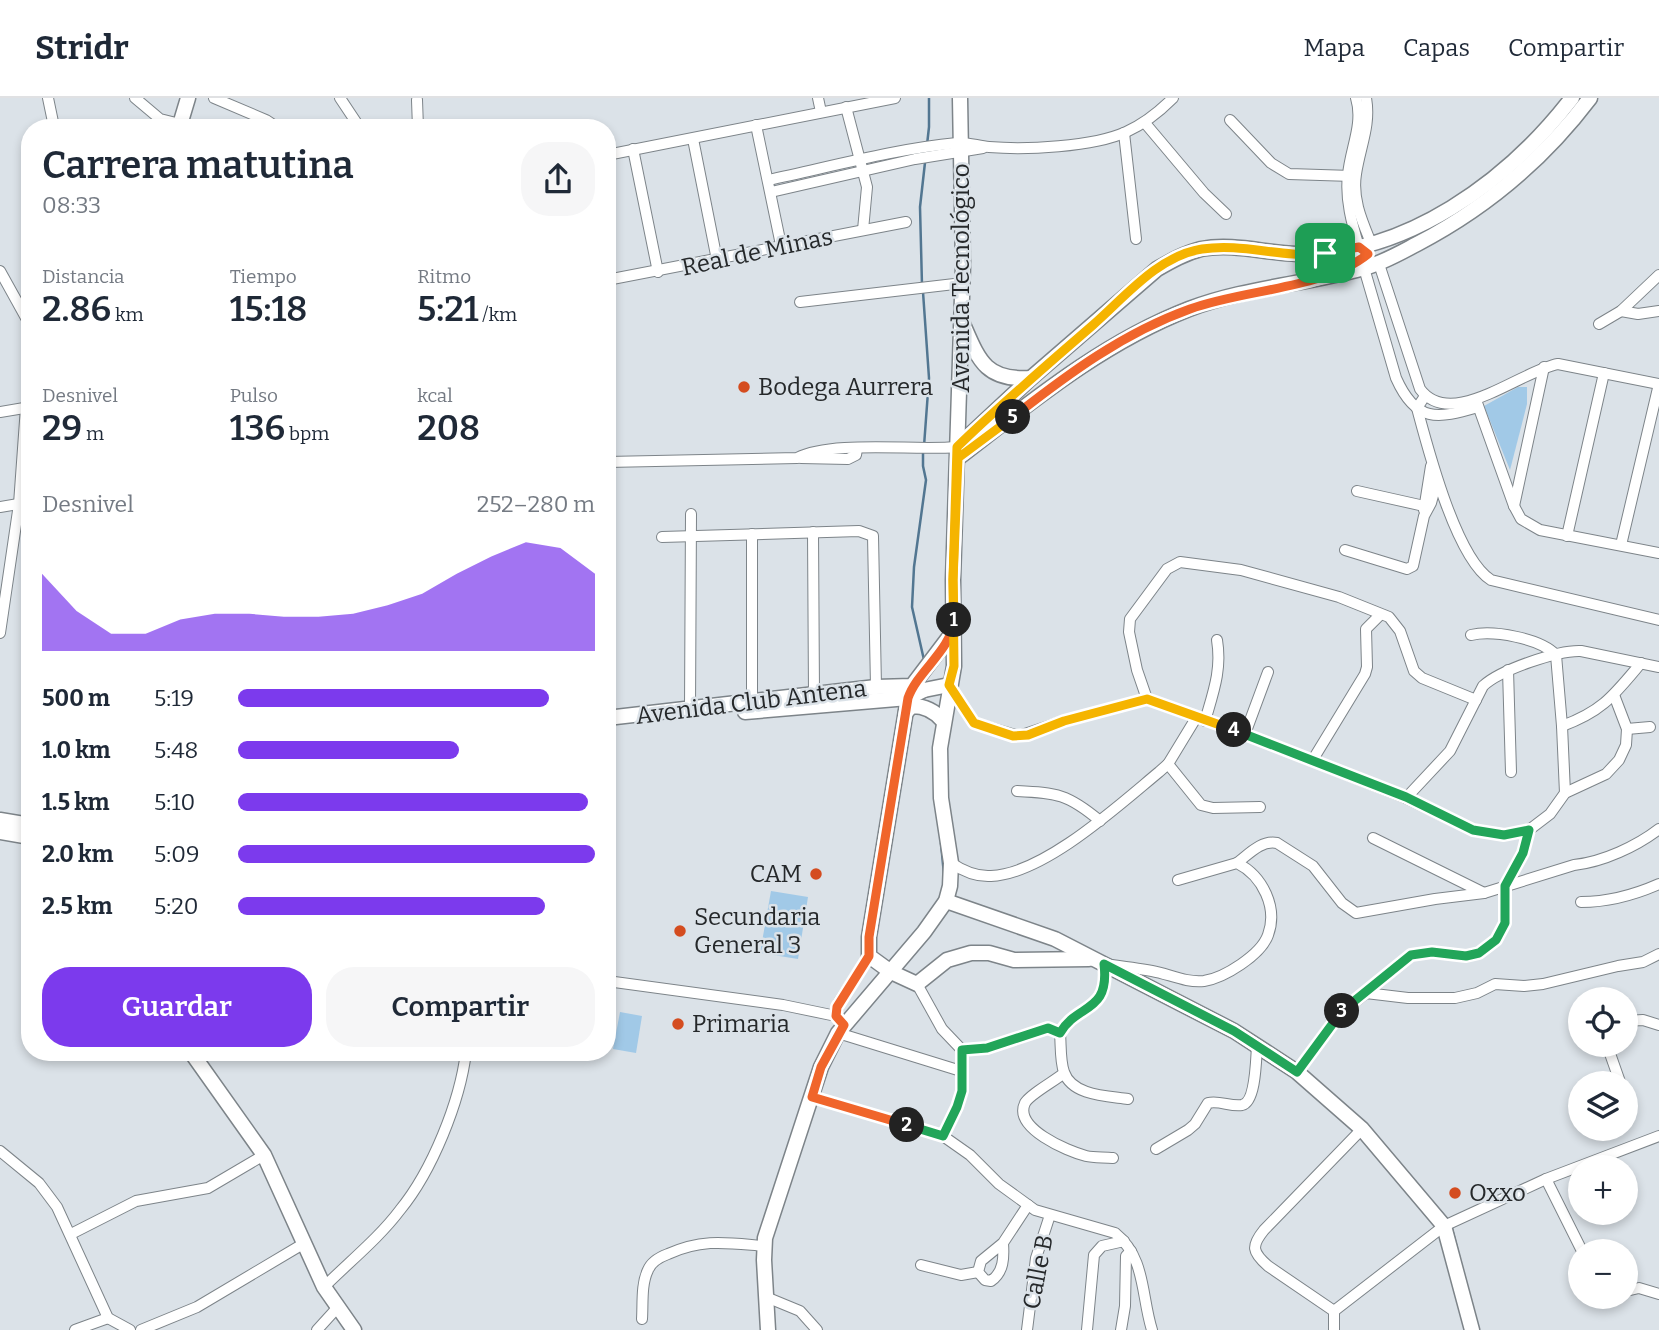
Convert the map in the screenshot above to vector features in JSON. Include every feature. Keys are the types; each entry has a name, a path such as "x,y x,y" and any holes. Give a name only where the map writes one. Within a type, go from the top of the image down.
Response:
{"street":[{"path":"48,98 54,119"},
{"path":"135,98 160,119"},
{"path":"182,119 188,98"},
{"path":"214,98 264,119"},
{"path":"340,98 354,119"},
{"path":"818,98 821,113"},
{"path":"616,153 895,98"},
{"name":"Avenida Tecnológico","path":"940,718 954,666 962,283 960,98"},
{"path":"768,180 961,147 1041,147 1103,140 1145,122 1173,98"},
{"path":"1356,98 1358,120 1352,176 1366,253 1396,378 1403,393 1417,408 1425,414 1444,417 1477,403 1544,367 1559,364 1659,384 1621,545"},
{"path":"1352,176 1368,125 1366,98"},
{"path":"616,462 797,458 818,450 932,449 958,453 1107,348 1190,309 1233,296 1305,283 1434,217 1479,189 1544,132 1572,98"},
{"path":"1379,264 1476,210 1502,190 1544,153 1590,98"},
{"path":"419,119 420,99"},
{"path":"846,107 863,165 867,193 863,230"},
{"path":"1230,120 1279,169 1289,174 1352,176"},
{"path":"1145,122 1226,214"},
{"path":"756,125 781,245"},
{"path":"1124,133 1136,239"},
{"path":"693,139 716,261"},
{"path":"633,149 658,272"},
{"path":"771,192 863,165"},
{"name":"Real de Minas","path":"616,279 906,222"},
{"path":"958,453 1035,374 1157,269 1180,257 1201,249 1235,247 1296,254 1366,253 1408,249"},
{"path":"1366,253 1379,264 1420,389 1425,396 1434,403 1477,403"},
{"path":"0,271 21,309"},
{"path":"1599,324 1622,311 1659,275"},
{"path":"800,302 962,283"},
{"path":"1107,348 1097,345 1093,334 1116,308 1116,303"},
{"path":"1622,311 1639,314 1659,311"},
{"path":"961,321 984,365 1003,377 1035,374"},
{"path":"1514,506 1544,367"},
{"path":"1567,536 1604,373"},
{"path":"1035,374 1049,389"},
{"path":"1425,396 1417,408 1437,480 1468,556 1482,574 1490,580 1659,620"},
{"path":"1477,403 1514,506 1528,525 1567,536 1659,553"},
{"path":"0,412 21,408"},
{"path":"1345,550 1406,569 1414,565 1432,463"},
{"path":"1424,511 1431,503 1437,480"},
{"path":"1357,491 1424,511"},
{"path":"0,507 21,504"},
{"path":"691,514 691,708"},
{"path":"0,633 21,524"},
{"path":"662,537 859,531 873,536 876,687"},
{"path":"813,532 814,695"},
{"path":"752,534 752,702"},
{"path":"1147,699 1137,670 1129,626 1134,613 1167,569 1180,562 1241,570 1339,597 1389,617 1395,622 1415,671 1422,678 1476,700"},
{"path":"1311,761 1365,674 1366,629 1375,617 1380,615"},
{"path":"940,718 918,706 912,706 953,632"},
{"path":"1471,635 1495,634 1525,640 1547,647 1556,655 1565,793"},
{"path":"951,863 962,871 990,876 1029,865 1063,847 1100,821 1168,764 1200,720 1218,678 1220,658 1217,640"},
{"path":"942,648 949,685 974,723 1019,736 1147,699 1406,797 1473,830 1504,835 1529,830 1550,814 1565,793 1606,774 1619,760 1626,745 1627,729 1614,695"},
{"path":"1406,797 1450,751 1483,686 1492,678 1508,670 1570,651 1659,667"},
{"path":"1562,726 1587,717 1614,695 1641,663"},
{"path":"1508,670 1511,772"},
{"path":"1245,734 1268,672"},
{"name":"Avenida Club Antena","path":"616,723 916,695 949,685"},
{"name":"Avenida Club Antena","path":"616,718 876,687 916,695"},
{"path":"768,1330 764,1246 821,1067 839,1025 891,972 946,901 950,886 951,863 940,774 940,718 938,707 916,695"},
{"path":"839,1025 839,1002 869,956 869,937 916,695"},
{"path":"1627,729 1650,727"},
{"path":"1168,764 1201,805 1213,808 1260,807"},
{"path":"1017,791 1057,794 1070,798 1100,821"},
{"path":"0,820 21,824"},
{"path":"1178,880 1237,863 1261,845 1272,842 1313,866 1342,903 1356,913 1484,893 1588,863 1647,839 1659,829"},
{"path":"1297,1072 1338,1015 1411,955 1432,952 1457,956 1479,953 1496,940 1505,923 1505,886 1523,853 1529,830"},
{"path":"0,832 21,836"},
{"path":"1373,838 1484,893"},
{"path":"917,984 947,960 971,953 989,953 1014,960 1099,961 1154,971 1185,980 1204,981 1222,975 1242,964 1267,938 1271,911 1267,894 1254,876 1237,863"},
{"path":"1581,902 1619,898 1659,884"},
{"path":"946,901 1055,939 1234,1031 1297,1072 1362,1129 1444,1226 1472,1330"},
{"path":"1366,993 1408,998 1455,998 1495,985 1543,984 1643,962 1659,954"},
{"path":"869,956 891,972 917,984 943,1029 962,1050 962,1091 943,1136"},
{"path":"1099,961 1105,976 1103,992 1091,1007 1068,1023 1060,1033 1064,1073 1086,1093 1128,1100"},
{"path":"616,982 783,1004 961,1071"},
{"path":"1638,1020 1659,1025"},
{"path":"962,1050 987,1048 1048,1028 1060,1033"},
{"path":"1156,1150 1195,1124 1208,1103 1214,1101 1242,1105 1247,1102 1252,1091 1257,1046"},
{"path":"197,1061 264,1155 324,1287 354,1330"},
{"path":"324,1287 399,1213 410,1197 447,1127 458,1095 464,1061"},
{"path":"1064,1073 1026,1100 1022,1111 1025,1119 1033,1129 1076,1153 1113,1158"},
{"path":"812,1097 943,1136 970,1155 999,1184 1028,1206 1115,1233 1131,1251 1143,1284 1152,1330"},
{"path":"1335,1311 1258,1257 1254,1249 1255,1241 1362,1129"},
{"path":"1334,1330 1335,1311 1444,1226 1546,1179 1659,1136"},
{"path":"0,1151 38,1183 57,1206 108,1318 130,1330"},
{"path":"71,1234 136,1201 208,1188 264,1155"},
{"path":"1546,1179 1576,1239"},
{"path":"1003,1242 1001,1268 996,1278 985,1280 978,1272 978,1267 987,1254 1003,1242 1028,1206"},
{"name":"Calle B","path":"1027,1330 1036,1258 1050,1215"},
{"path":"642,1319 647,1271 663,1256 698,1243 712,1241 764,1246"},
{"path":"1087,1330 1094,1255 1102,1246 1124,1241"},
{"path":"141,1330 197,1307 303,1244"},
{"path":"1121,1330 1125,1306 1126,1256 1131,1251"},
{"path":"921,1265 961,1275 978,1272"},
{"path":"1638,1288 1659,1294"},
{"path":"766,1297 800,1311 817,1330"},
{"path":"317,1330 337,1308"},
{"path":"75,1330 108,1318"}],"shaded area":[{"path":"1518,387 1527,387 1527,404 1510,470 1484,406"},
{"path":"771,891 808,897 798,959 760,953"},
{"path":"620,1012 642,1016 636,1053 616,1050"}],"waterway":[{"path":"922,285 920,207 929,127 929,98"},
{"path":"923,292 929,378 924,446"},
{"path":"923,452 926,480 914,567 912,607 924,660"},
{"path":"941,843 944,875"},
{"path":"1451,1225 1459,1256"}],"place":[{"name":"Bodega Aurrera","path":"744,387"},
{"name":"CAM","path":"816,874"},
{"name":"Secundaria General 3","path":"680,931"},
{"name":"Primaria","path":"678,1024"},
{"name":"Oxxo","path":"1455,1193"}],"route":[{"path":"1325,253 1296,254 1235,247 1201,249 1157,269 1031,378 957,447 958,458 953,580 953,632 912,686 908,698 869,937 869,956 839,1002 836,1016 844,1025 821,1067 812,1097 943,1136 962,1091 962,1050 976,1051 1048,1028 1060,1033 1068,1023 1091,1007 1103,992 1104,964 1234,1031 1297,1072 1338,1015 1411,955 1432,952 1466,956 1479,953 1496,940 1505,923 1505,886 1523,853 1529,830 1504,835 1473,830 1406,797 1147,699 1019,736 974,723 949,685 954,666 953,580 955,527 958,458 1084,363 1149,327 1190,309 1233,296 1305,283 1354,265 1368,254 1359,247 1325,253"}]}
